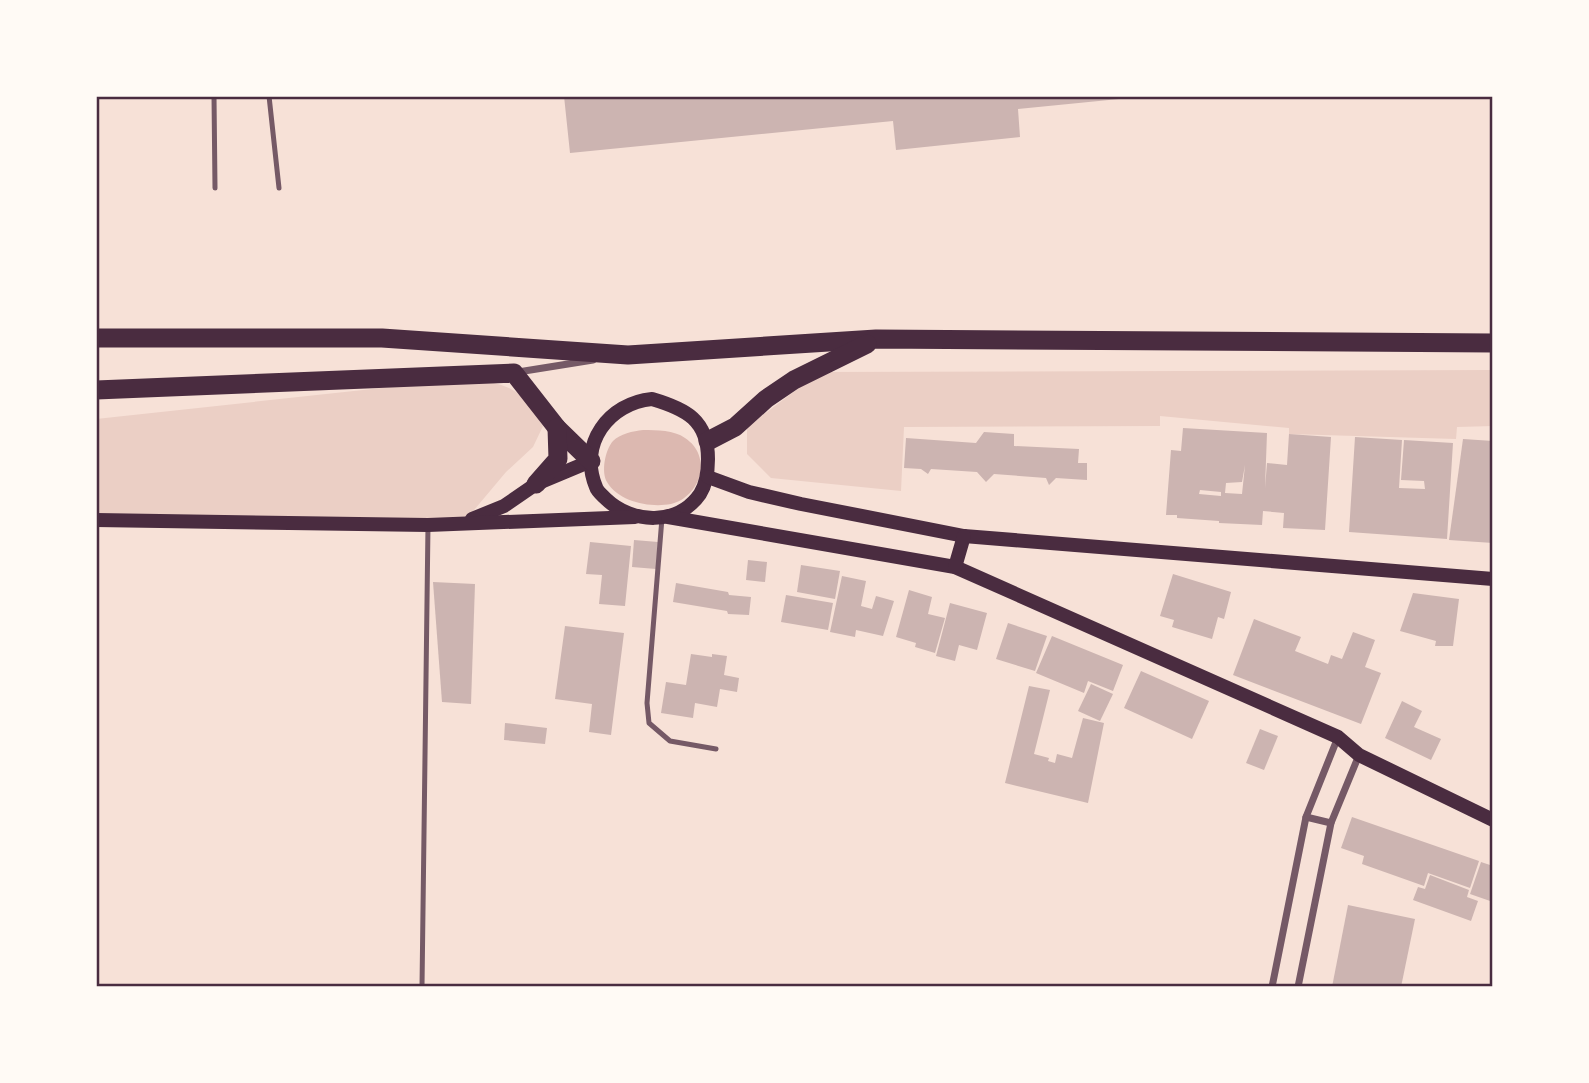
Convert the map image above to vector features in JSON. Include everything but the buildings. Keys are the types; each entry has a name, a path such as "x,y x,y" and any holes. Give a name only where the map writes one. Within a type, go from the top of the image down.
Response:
{"highway":[{"path":"96,338 382,338 628,355 876,339 1493,343"},
{"path":"708,440 735,428 766,399 794,380 876,339"},
{"path":"96,390 514,373 557,428 591,461"},
{"path":"536,484 558,458 557,428"}],"main road":[{"path":"635,517 613,505 596,489 591,461 595,438 608,418 628,403 652,399 676,406 695,420 708,440 708,477 699,495 685,508 665,517"},
{"path":"464,522 504,506 536,484 591,461"},
{"path":"708,477 749,492 801,504 964,536 1493,579"},
{"path":"96,520 428,525 665,517 955,567 1338,737 1359,755 1493,820"},
{"path":"955,567 964,536"}],"street":[{"path":"514,373 628,355"},
{"path":"1272,987 1306,817 1338,737"},
{"path":"1298,987 1331,823 1359,755"},
{"path":"1306,817 1331,823"}],"lane":[{"path":"214,96 215,188"},
{"path":"269,96 279,188"},
{"path":"665,517 647,703 649,723 670,741 716,749"},
{"path":"422,987 428,525"}],"shaded area":[{"path":"1493,370 1493,426 1457,427 1456,439 1289,434 1289,428 1160,416 1160,426 904,427 901,491 771,478 747,454 747,427 820,372"},
{"path":"490,382 516,392 527,402 543,426 533,447 506,472 464,522 96,519 96,419 428,383"},
{"path":"643,430 681,435 694,446 699,455 700,475 696,485 681,500 663,505 636,502 619,494 607,482 604,467 610,445 623,435"}]}
